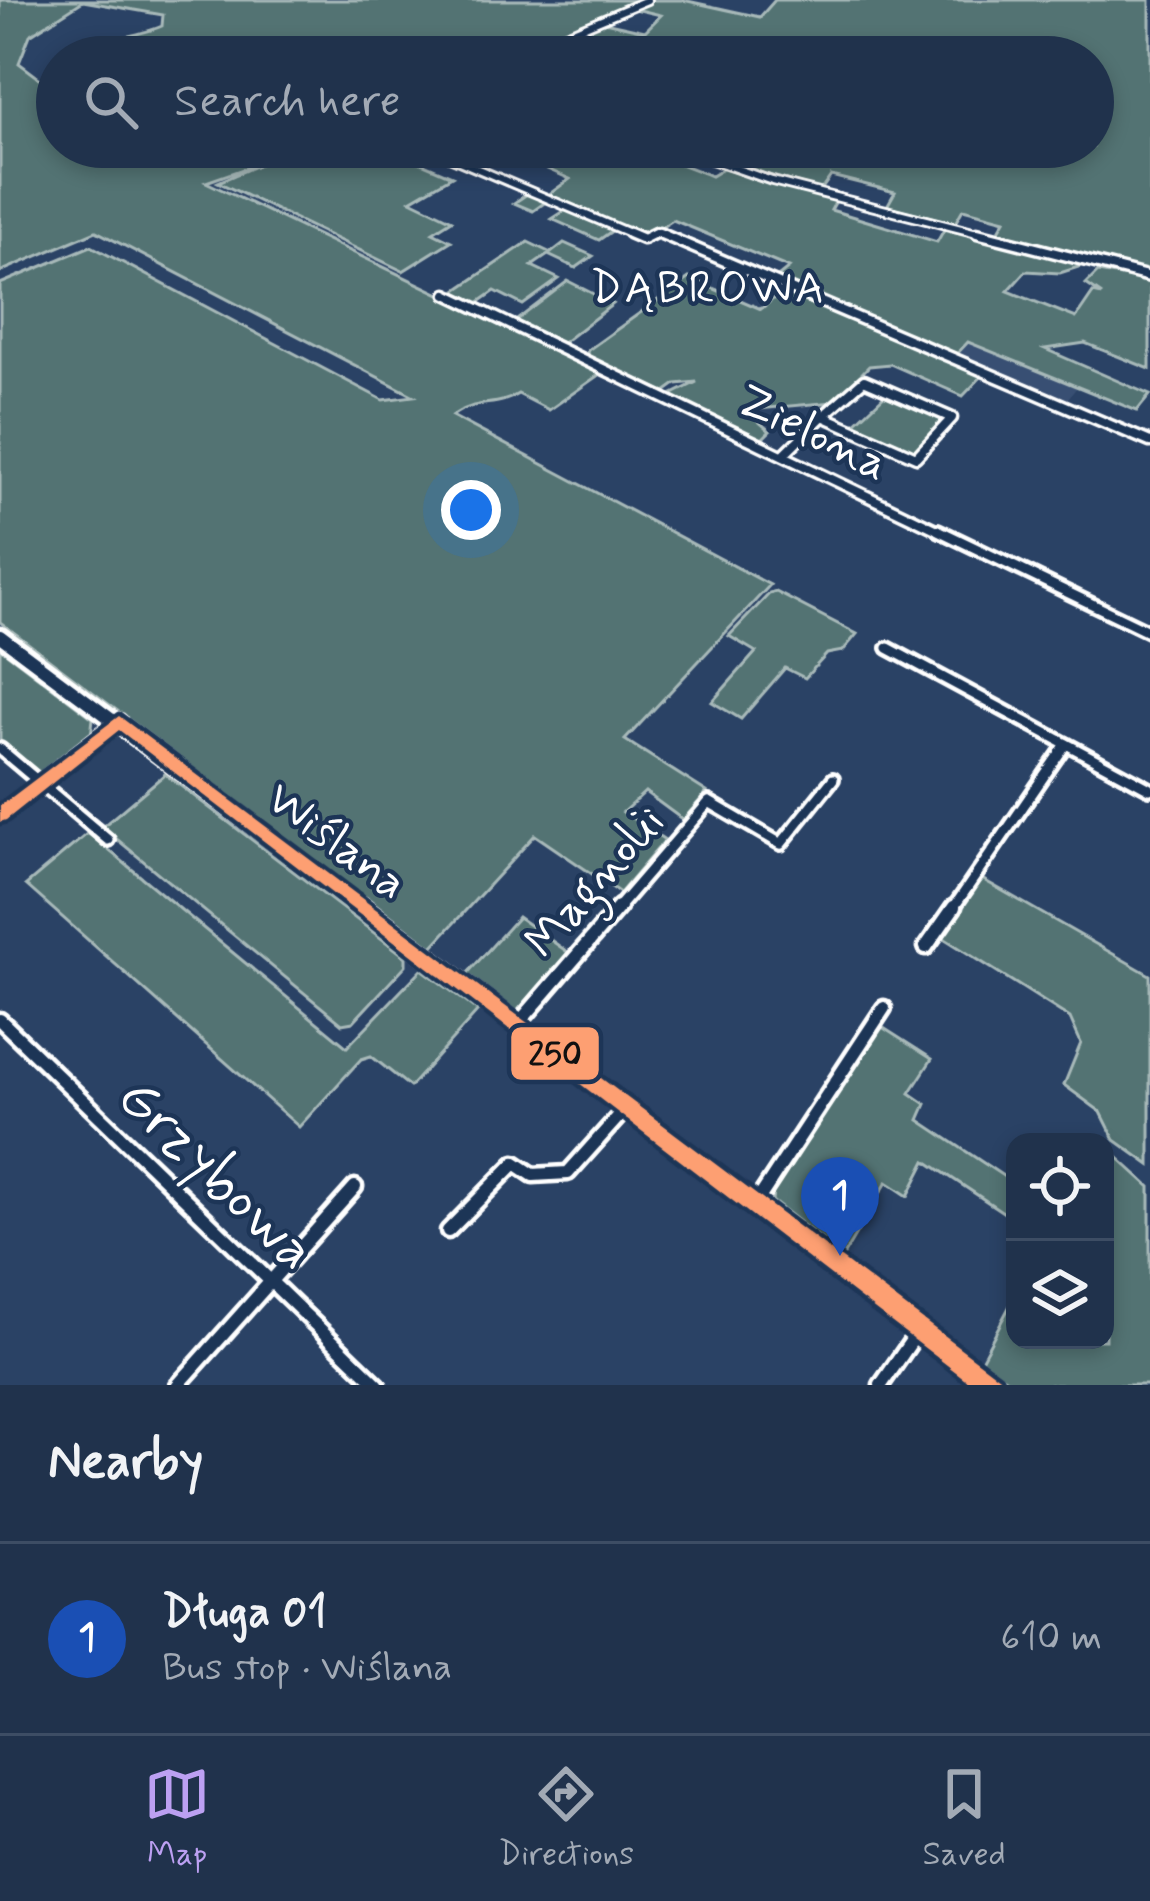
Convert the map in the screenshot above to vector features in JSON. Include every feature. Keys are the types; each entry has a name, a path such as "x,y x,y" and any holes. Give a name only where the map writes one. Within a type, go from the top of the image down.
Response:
{"main road":[{"name":"Wiślana","path":"0,636 628,1106 991,1385"},
{"path":"0,814 119,722"}],"street":[{"path":"561,36 646,0"},
{"path":"476,168 643,238 654,233 1150,442"},
{"path":"735,168 1150,277"},
{"name":"Zielona","path":"447,294 1150,632"},
{"path":"783,455 823,416 864,380 952,418 916,457 823,416"},
{"path":"888,648 1150,789"},
{"path":"926,947 1066,744"},
{"path":"0,749 108,840"},
{"name":"Magnolii","path":"518,1024 709,802 781,844 832,779"},
{"path":"756,1203 884,1008"},
{"name":"Grzybowa","path":"0,1020 378,1385"},
{"path":"448,1231 515,1163 533,1175 568,1173 628,1106"},
{"path":"178,1385 355,1187"},
{"path":"881,1385 919,1330"}],"shaded area":[{"path":"968,342 1078,386 1064,403 977,367 973,360 954,357"}],"green space":[{"path":"0,0 639,0 551,36 128,36 162,26 163,15 83,1 30,35 19,63 36,76 36,168 246,168 206,182 603,372 549,410 518,394 452,416 770,585 625,740 707,792 683,820 645,792 623,812 665,840 620,893 535,835 431,948 0,622 0,284 91,246 383,400 414,396 96,231 0,272"},
{"path":"651,0 683,0 760,17 775,0 1150,0 1150,272 997,234 1005,220 963,209 955,223 887,206 895,192 831,176 821,190 745,168 1114,168 1114,36 564,36 600,21 645,31 661,15 631,8"},
{"path":"251,168 433,168 452,176 411,200 452,220 433,232 451,241 403,271 218,182"},
{"path":"545,168 691,168 711,176 723,169 836,201 831,210 937,242 945,228 1085,265 1060,273 1026,271 1008,291 1076,318 1093,293 1102,295 1086,284 1098,272 1150,281 1150,369 1085,343 1045,349 1150,395 1137,411 968,342 954,357 774,280 789,268 673,220 646,237 616,228 599,240 552,219 569,208 550,199 533,211 514,203 530,192 544,198 570,179"},
{"path":"528,242 551,253 564,243 593,256 576,268 548,255 532,266 559,279 523,305 495,291 475,305 451,294"},
{"path":"689,278 761,309 785,289 984,374 963,396 890,364 869,366 834,402 745,410 770,431 760,441 667,397 697,382 676,384 665,392 586,356"},
{"path":"568,281 613,304 560,345 513,323"},
{"path":"888,392 945,421 917,450 908,451 853,425"},
{"path":"776,592 857,634 843,651 827,654 805,678 785,668 741,719 712,702 756,652 729,636"},
{"path":"0,648 93,718 91,736 40,775 0,742"},
{"path":"165,774 406,957 406,965 353,1022 342,1024 102,827"},
{"path":"88,833 347,1047 422,969 478,1011 410,1087 371,1056 361,1059 299,1127 26,885"},
{"path":"980,878 1150,975 1150,1165 1115,1140 1101,1112 1064,1085 1081,1043 1070,1018 939,935"},
{"path":"518,917 569,953 517,1013 466,975"},
{"path":"879,1025 932,1059 910,1093 926,1104 919,1120 1006,1178 1006,1214 926,1161 908,1196 887,1182 843,1256 772,1201 774,1181"},
{"path":"1114,1154 1150,1187 1150,1385 1014,1385 981,1360 1006,1313 1006,1349 1114,1349"}],"transit line":[{"name":"250","path":"119,722 991,1385"},
{"name":"250","path":"0,815 119,722"}],"place":[{"name":"Długa 01","path":"840,1256"}],"district":[{"name":"DĄBROWA","path":"709,286"}]}
